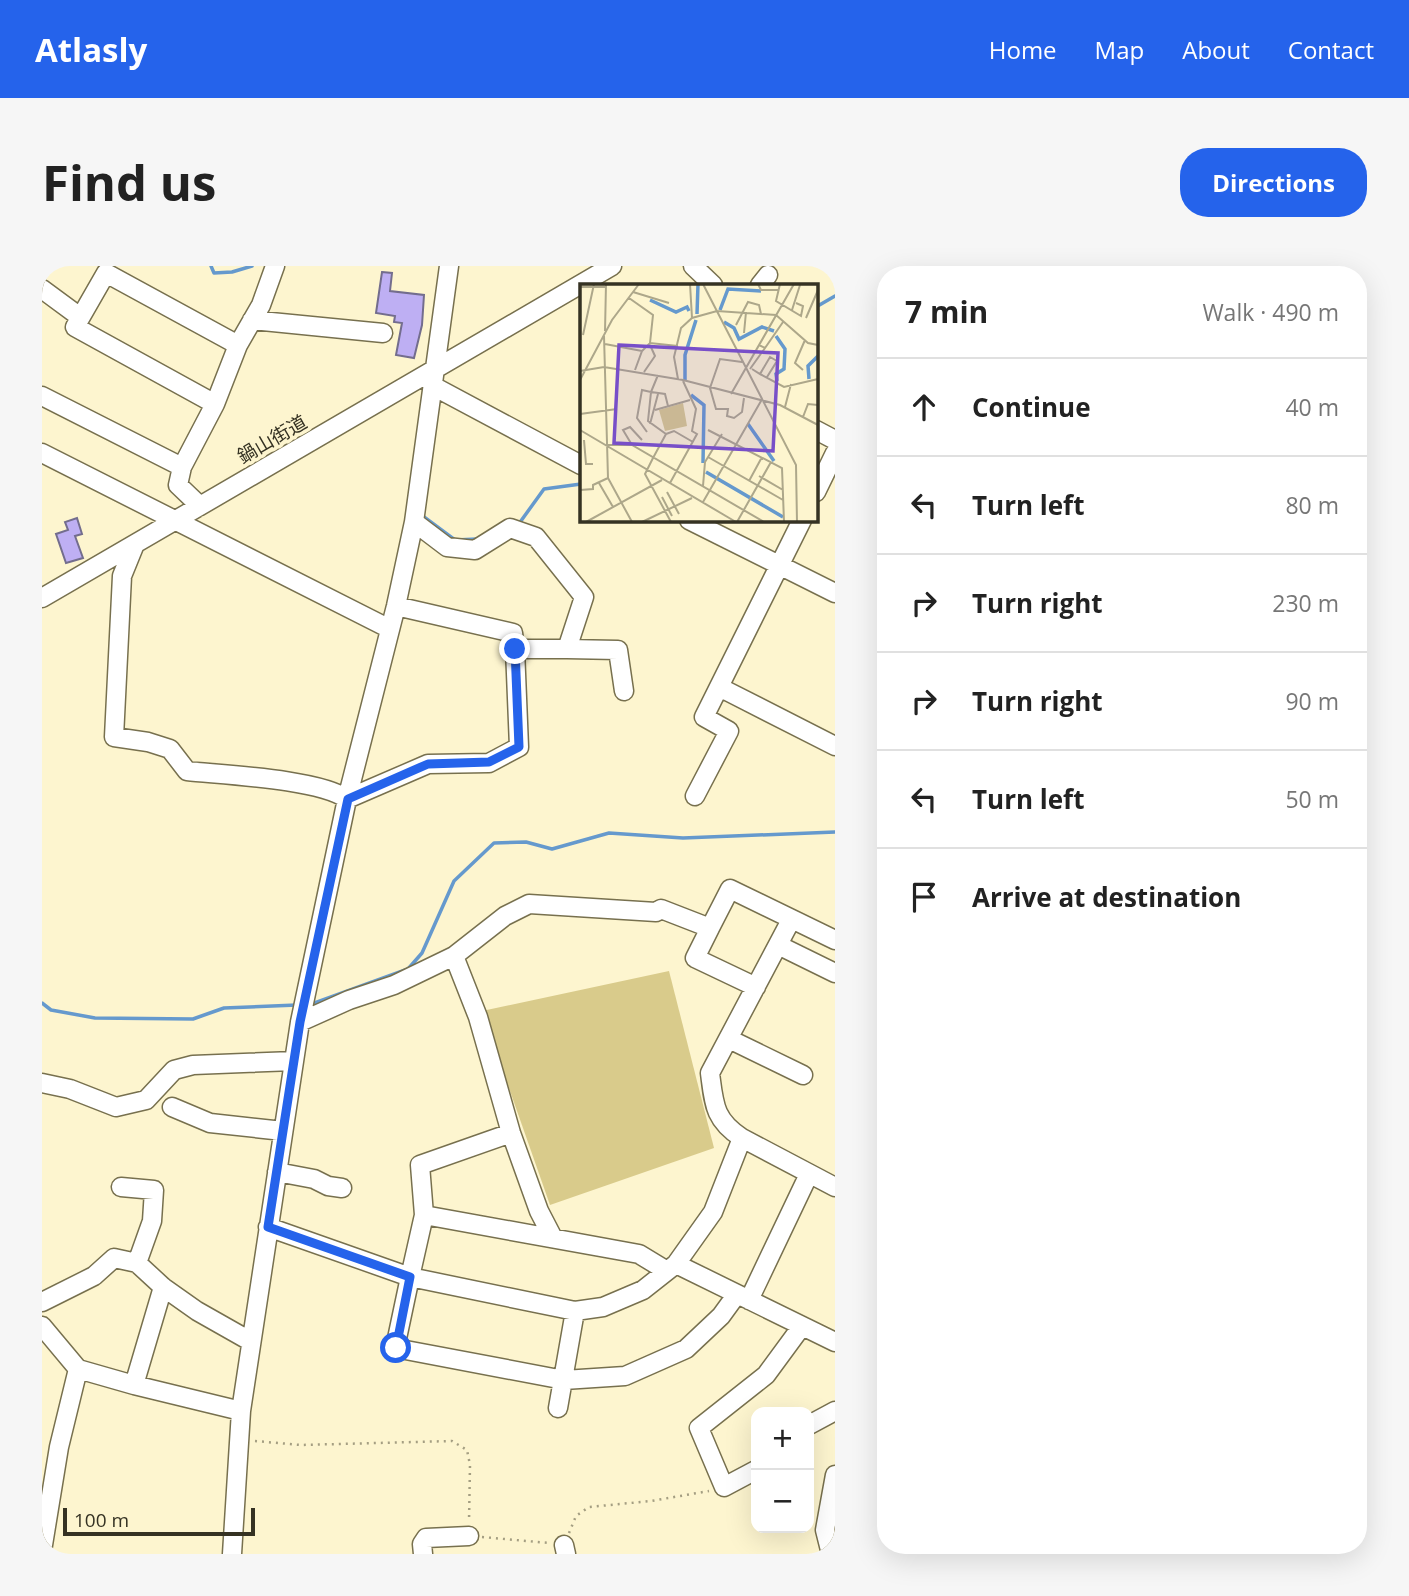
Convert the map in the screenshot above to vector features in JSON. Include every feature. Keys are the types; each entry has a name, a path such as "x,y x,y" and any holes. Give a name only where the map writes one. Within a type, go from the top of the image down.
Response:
{"street":[{"path":"200,506 178,485 182,467 215,404 237,345 261,305 275,266"},
{"path":"232,1554 241,1411 300,1022 348,799 414,522 449,266"},
{"name":"鍋山街道","path":"583,284 612,266"},
{"path":"693,266 712,284"},
{"path":"215,404 75,327 105,270 237,345"},
{"name":"鍋山街道","path":"42,598 200,506 433,377 580,286"},
{"path":"42,289 80,317"},
{"path":"252,320 383,333"},
{"path":"433,377 580,465"},
{"path":"42,396 182,467"},
{"path":"818,431 835,440"},
{"path":"42,453 390,629"},
{"path":"818,488 835,453"},
{"path":"414,522 447,547 475,550 510,528 536,537 584,597 568,649"},
{"path":"693,522 835,593"},
{"path":"695,796 729,731 704,717 801,522"},
{"path":"135,544 122,576 114,737 148,742 170,749 187,771 254,777 335,790 348,799"},
{"path":"348,799 428,764 489,762 519,747 513,632 396,606"},
{"path":"515,649 618,650 624,691"},
{"path":"719,687 835,747"},
{"path":"756,987 695,958 730,889 835,940"},
{"path":"300,1022 349,1000 394,985 454,956 505,916 529,904 656,912 661,909 710,928"},
{"path":"791,920 710,1073 713,1100 723,1124 742,1138 835,1187"},
{"path":"778,945 835,973"},
{"path":"454,956 478,1017 511,1133 539,1211 553,1238"},
{"path":"729,1039 803,1075"},
{"path":"42,1083 70,1089 116,1107 146,1100 174,1070 193,1065 294,1061"},
{"path":"172,1107 210,1123 283,1131"},
{"path":"511,1133 420,1165 424,1215 396,1348 564,1380 625,1377 687,1349 743,1297 808,1174"},
{"path":"268,1227 410,1277 575,1311 603,1307 643,1290 672,1268 713,1212 742,1138"},
{"path":"277,1172 342,1188"},
{"path":"121,1187 154,1190 152,1220 137,1264"},
{"path":"424,1215 639,1254 743,1297 835,1342"},
{"path":"42,1302 94,1276 114,1258 137,1264 197,1311 250,1341"},
{"path":"134,1385 163,1287"},
{"path":"558,1408 575,1311"},
{"path":"751,1473 724,1487 699,1428 766,1375 802,1326"},
{"path":"44,1328 78,1369 241,1411"},
{"path":"42,1348 44,1328"},
{"path":"42,1551 59,1447 78,1369"},
{"path":"814,1422 835,1411"},
{"path":"831,1554 825,1530 835,1475"},
{"path":"423,1554 422,1544 426,1538 469,1536"}],"path":[{"path":"238,1440 301,1445 452,1441 467,1450 470,1465 469,1536 565,1549 576,1516 589,1507 693,1496 724,1487"}],"shaded area":[{"path":"669,971 714,1148 550,1205 482,1011"}],"building":[{"path":"382,272 392,273 390,291 424,295 422,325 414,358 396,355 402,323 394,322 395,316 376,313"},
{"path":"77,518 82,534 75,536 83,558 66,563 56,534 68,530 65,522"}],"waterway":[{"path":"211,266 214,273 232,272 252,266"},
{"path":"818,306 835,296"},
{"path":"518,525 544,489 580,484"},
{"path":"424,517 455,540 477,539"},
{"path":"309,1005 408,969 422,953 454,881 494,843 526,842 552,849 609,833 683,838 835,832"},
{"path":"42,1003 51,1010 95,1018 193,1019 224,1008 297,1005"}],"route":[{"path":"396,1348 410,1277 268,1227 300,1022 348,799 428,764 489,762 519,747 515,649"}]}
